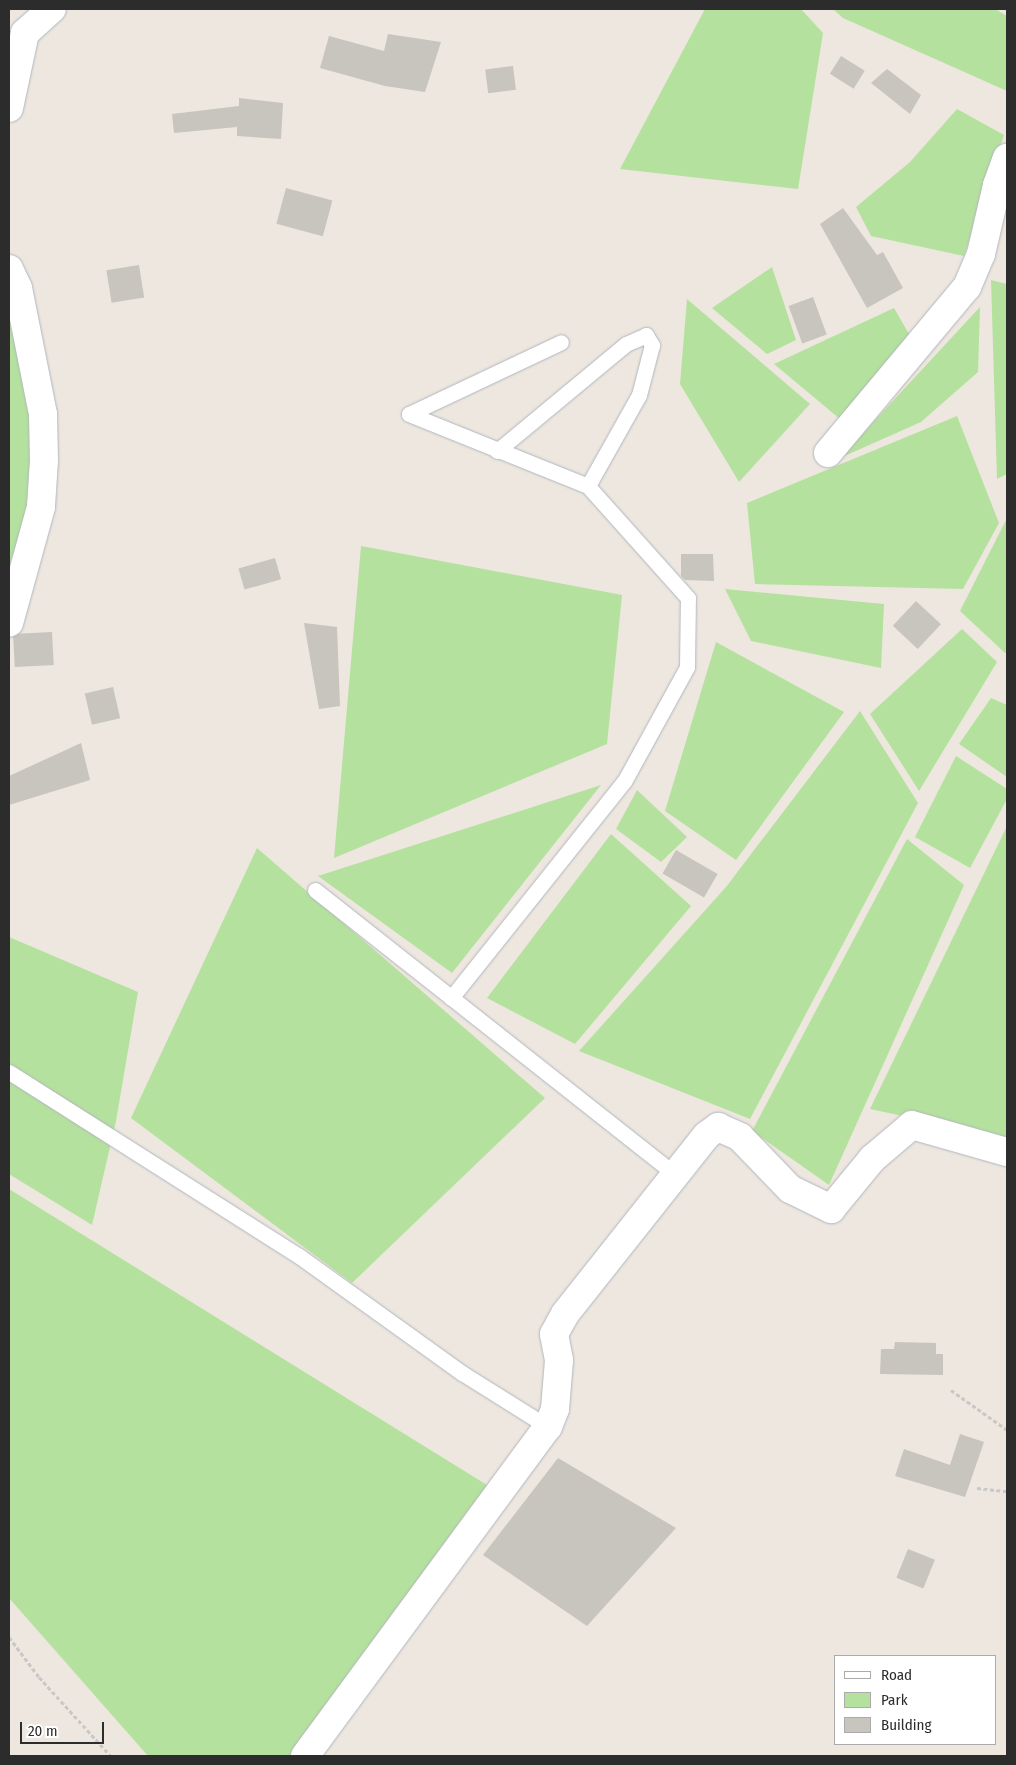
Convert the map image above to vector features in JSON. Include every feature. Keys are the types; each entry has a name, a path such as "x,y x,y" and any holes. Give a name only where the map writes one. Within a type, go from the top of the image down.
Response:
{"street":[{"path":"9,108 14,49 38,17 52,9"},
{"path":"828,453 967,287 981,254 996,185 1007,158"},
{"path":"9,270 18,288 43,414 44,460 41,507 9,623"},
{"path":"305,1756 548,1426 555,1409 559,1360 554,1334 565,1314 707,1135 718,1127 740,1137 790,1189 832,1209 872,1159 912,1125 1007,1152"}],"lane":[{"path":"497,451 626,344 646,336 652,345 639,395 588,486"},
{"path":"451,998 625,780 687,666 688,598 588,486 409,414 561,342"},
{"path":"314,890 676,1176"},
{"path":"9,1072 291,1251 462,1372 548,1426"}],"path":[{"path":"951,1390 1007,1430"},
{"path":"977,1488 1007,1491"},
{"path":"9,1637 38,1677 111,1756"}],"green space":[{"path":"705,9 801,9 823,33 798,189 620,169"},
{"path":"833,9 995,9 1007,16 1007,91 843,18"},
{"path":"957,109 1004,135 964,256 871,236 856,207 910,162"},
{"path":"772,267 796,340 767,354 712,308"},
{"path":"9,269 43,414 9,623"},
{"path":"991,280 1007,284 1007,474 997,479"},
{"path":"687,299 810,404 739,482 680,384"},
{"path":"980,307 978,372 921,422 840,458"},
{"path":"894,308 913,341 840,419 774,364"},
{"path":"957,416 999,523 963,589 755,584 747,503"},
{"path":"1007,518 1007,652 1005,653 960,611"},
{"path":"361,546 622,595 607,744 334,858"},
{"path":"725,589 884,604 881,668 751,641"},
{"path":"962,629 997,662 919,791 870,714"},
{"path":"716,642 844,712 736,860 665,811"},
{"path":"991,698 1007,705 1007,777 959,744"},
{"path":"860,711 918,803 750,1119 579,1051 726,887"},
{"path":"956,756 1007,789 1007,799 970,868 915,837"},
{"path":"601,785 452,973 318,876"},
{"path":"637,790 687,837 661,862 616,829"},
{"path":"1007,826 1007,1138 870,1109"},
{"path":"611,834 691,906 575,1044 487,998"},
{"path":"907,839 964,885 829,1185 752,1131"},
{"path":"257,848 545,1098 352,1283 131,1118"},
{"path":"9,937 138,992 116,1121 92,1225 9,1174"},
{"path":"9,1189 487,1485 290,1756 148,1756 9,1598"}],"building":[{"path":"388,34 441,42 425,92 385,86 320,68 329,36 384,51"},
{"path":"841,56 865,71 854,89 830,74"},
{"path":"513,66 516,90 488,93 485,69"},
{"path":"887,69 921,95 910,114 871,83"},
{"path":"239,98 283,103 281,139 237,136 237,127 174,133 172,114 239,106"},
{"path":"286,188 332,200 323,236 276,224"},
{"path":"843,208 877,255 883,252 903,288 867,308 820,224"},
{"path":"139,265 144,298 112,303 106,270"},
{"path":"813,297 827,335 802,343 789,306"},
{"path":"681,554 713,554 714,581 685,580 681,576"},
{"path":"275,558 281,579 245,590 238,568"},
{"path":"916,601 941,624 918,649 893,626"},
{"path":"304,623 337,627 340,706 319,709"},
{"path":"52,632 54,665 15,667 13,634"},
{"path":"113,687 120,718 92,725 85,694"},
{"path":"81,743 90,780 9,805 9,776"},
{"path":"676,850 718,874 704,897 662,873"},
{"path":"895,1342 936,1343 936,1354 943,1354 943,1375 880,1374 881,1349 894,1349"},
{"path":"960,1434 984,1442 965,1497 895,1476 904,1449 950,1465"},
{"path":"558,1458 676,1528 587,1626 483,1555"},
{"path":"908,1549 935,1560 923,1589 896,1578"}]}
